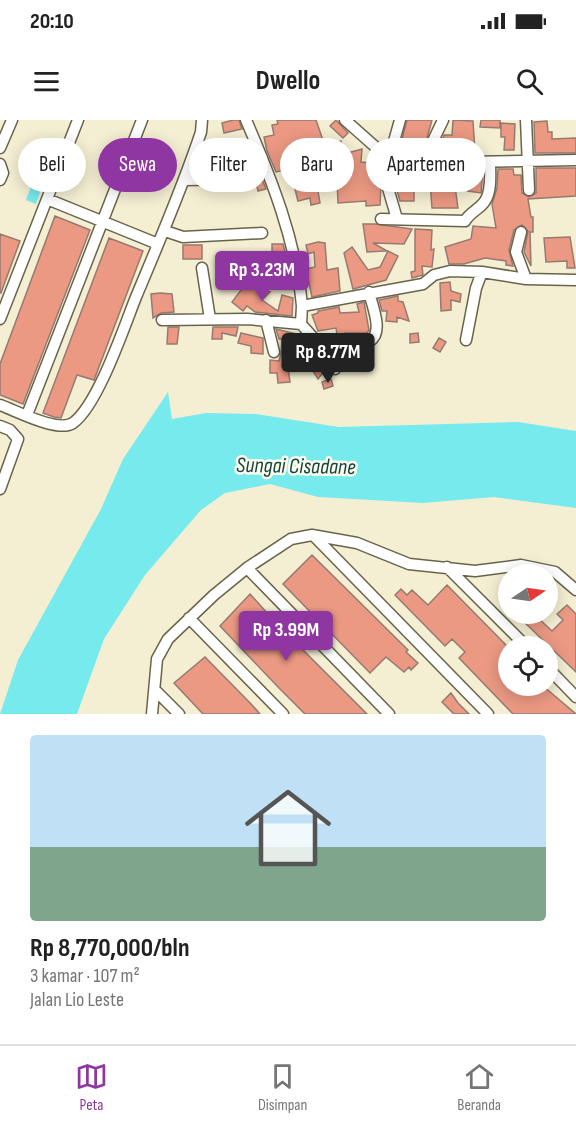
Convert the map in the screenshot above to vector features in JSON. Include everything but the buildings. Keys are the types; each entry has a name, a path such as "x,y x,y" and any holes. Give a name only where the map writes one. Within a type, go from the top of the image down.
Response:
{"street":[{"path":"0,148 12,120"},
{"path":"0,319 78,120"},
{"path":"27,415 142,120"},
{"path":"0,405 57,427 72,423 101,384 165,231 201,132 202,120"},
{"path":"246,120 270,175 290,239 298,269 302,324 335,369"},
{"path":"345,120 357,126 369,138"},
{"path":"395,138 400,120"},
{"path":"434,138 443,120"},
{"path":"526,120 526,161 530,190"},
{"path":"486,162 576,160"},
{"path":"381,219 465,221 469,213 485,202 489,191 490,162"},
{"path":"0,164 3,173 0,180"},
{"path":"184,180 189,180"},
{"path":"389,192 397,219"},
{"path":"47,199 158,244"},
{"path":"165,231 183,237 262,233"},
{"path":"521,232 516,252 526,279"},
{"path":"202,268 210,319"},
{"path":"302,306 423,284 434,275 450,271 482,272 526,279 576,280"},
{"path":"466,340 476,288 482,272"},
{"path":"352,341 370,341 376,334 377,325 369,292"},
{"path":"162,320 266,320 302,324"},
{"path":"266,320 274,352"},
{"path":"0,426 10,430 18,439 0,489"},
{"path":"312,535 488,714"},
{"path":"152,714 158,659 168,639 247,568 291,539 312,535 357,543 409,564 475,571 521,565 555,572 576,590"},
{"path":"447,567 516,636"},
{"path":"247,568 389,714"},
{"path":"189,618 283,714"},
{"path":"558,678 576,696"},
{"path":"155,690 179,714"}],"water":[{"path":"29,192 40,192 36,204 26,200"},
{"name":"Sungai Cisadane","path":"168,392 172,419 206,413 256,414 339,427 518,422 576,431 576,508 494,497 423,503 318,497 270,484 225,493 201,510 145,575 104,639 77,714 0,714 18,660 101,509 123,459"}]}
